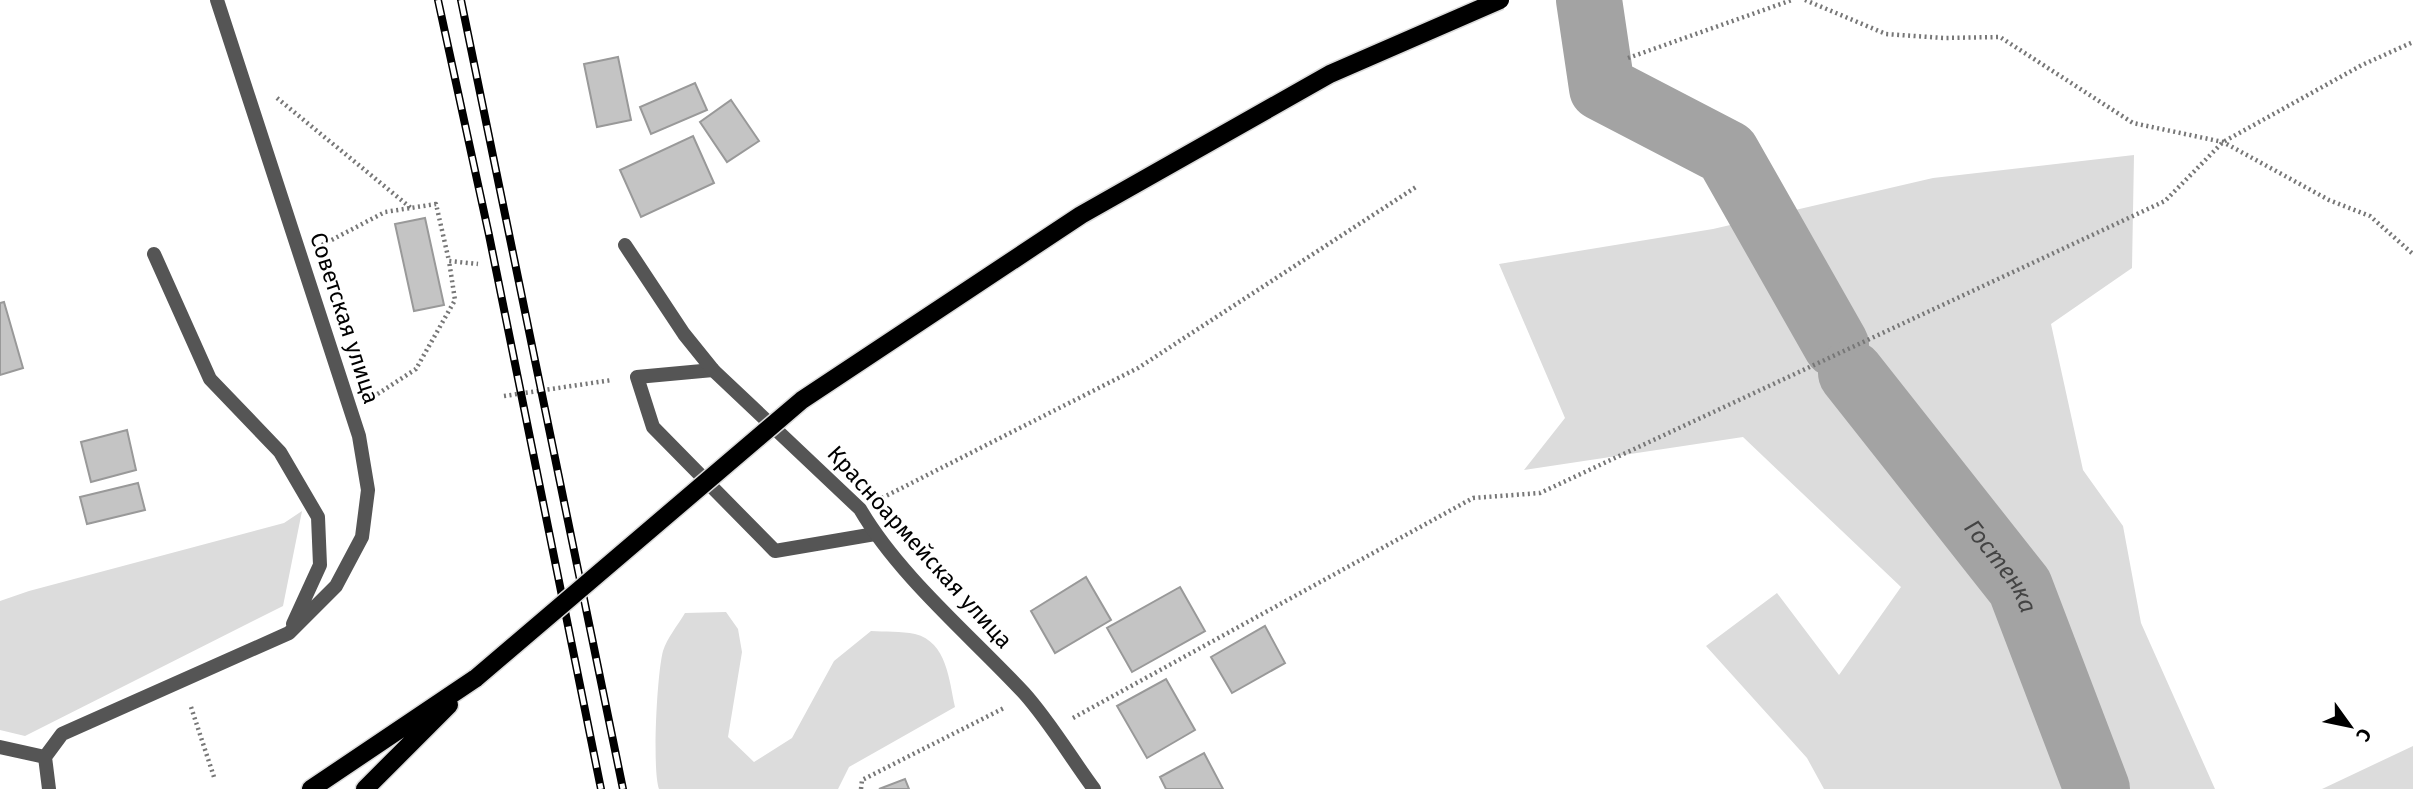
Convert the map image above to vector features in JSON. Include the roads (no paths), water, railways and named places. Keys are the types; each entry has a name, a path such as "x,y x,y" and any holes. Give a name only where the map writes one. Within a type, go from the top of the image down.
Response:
{"main road":[{"path":"365,789 476,678 802,400 1081,215 1330,74 1500,0"},
{"path":"311,789 476,678"}],"street":[{"name":"Советская улица","path":"45,757 62,734 289,633 336,586 362,537 368,490 359,436 217,0"},
{"name":"Красноармейская улица","path":"625,245 684,334 713,370 860,509 875,534 899,563 1027,696 1094,789"},
{"path":"154,254 210,379 280,452 318,517 320,565 289,633"},
{"path":"713,370 638,377 653,427 775,551 875,534"},
{"path":"0,747 45,757 49,789"}],"waterway":[{"name":"Гостенка","path":"1589,0 1602,88 1727,153 1836,345"},
{"name":"Гостенка","path":"1851,373 2020,587 2097,789"}],"railway":[{"path":"438,0 489,235 601,789"},
{"path":"461,0 623,789"}]}
